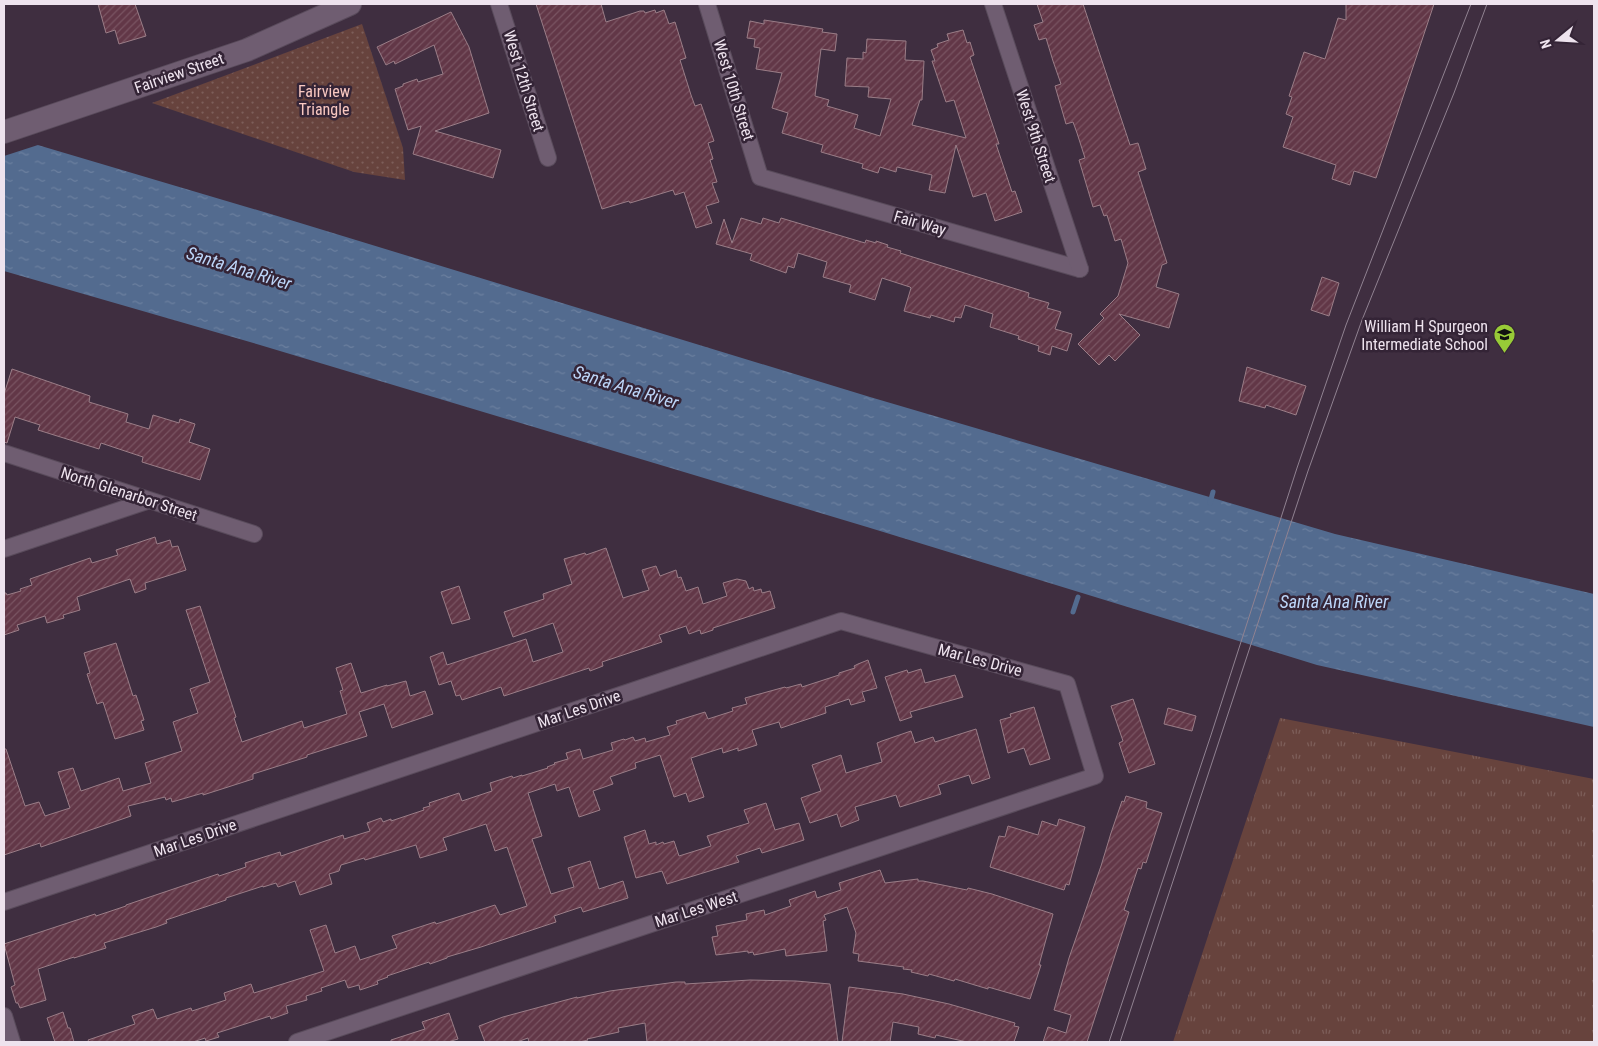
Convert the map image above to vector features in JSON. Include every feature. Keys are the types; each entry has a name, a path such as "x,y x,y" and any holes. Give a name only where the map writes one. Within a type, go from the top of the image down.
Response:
{"main road":[{"name":"Fairview Street","path":"4,132 247,50 350,4"}],"street":[{"name":"West 12th Street","path":"499,4 548,158"},
{"name":"West 10th Street","path":"708,4 760,177"},
{"name":"West 9th Street","path":"993,4 1080,269"},
{"name":"Fair Way","path":"760,177 1080,269"},
{"name":"North Glenarbor Street","path":"4,453 147,501 254,534"},
{"path":"4,549 147,501"},
{"name":"Mar Les Drive","path":"4,902 841,622 1066,684 1095,776"},
{"name":"Mar Les West","path":"297,1042 1095,776"},
{"path":"4,1016 12,1042"}],"green space":[{"name":"Fairview Triangle","path":"362,24 403,148 405,180 354,172 152,103"},
{"path":"1280,718 1594,779 1594,1042 1173,1042"}],"water":[{"name":"Santa Ana River","path":"4,135 274,215 870,397 1335,534 1594,594 1594,727 1317,665 867,527 260,345 4,271"}],"pier":[{"path":"4,133 41,144 4,156"}],"building":[{"path":"98,4 135,4 146,36 119,44 115,30 106,33"},
{"path":"536,4 601,4 606,22 640,11 645,13 655,10 656,13 664,10 669,24 675,22 686,58 680,60 691,95 695,106 701,104 714,141 708,143 713,159 710,160 717,182 712,183 719,202 706,206 712,223 696,228 684,192 675,195 673,190 602,209"},
{"path":"1037,4 1083,4 1130,145 1138,143 1146,169 1138,172 1167,263 1162,265 1156,287 1179,294 1169,328 1119,314 1140,335 1115,361 1109,355 1099,365 1078,344 1104,318 1100,314 1118,296 1128,263 1121,239 1115,241 1107,215 1104,216 1100,205 1093,207 1079,160 1085,158 1077,133 1073,122 1066,124 1055,86 1061,84 1046,38 1039,40 1034,25 1043,22"},
{"path":"1346,4 1434,4 1376,178 1354,171 1350,185 1332,179 1336,165 1283,147 1293,117 1286,114 1292,97 1289,96 1304,52 1325,59 1338,18 1346,20"},
{"path":"451,12 469,47 489,113 435,131 501,150 493,178 413,154 421,126 408,130 395,89 417,79 418,82 443,74 434,45 395,64 394,61 386,65 377,47"},
{"path":"764,20 823,29 822,32 837,34 835,51 821,49 815,96 829,100 827,106 858,115 854,128 880,136 891,99 868,97 869,87 845,86 847,58 863,59 863,52 866,53 867,39 906,41 905,60 924,61 922,100 920,100 912,125 966,138 954,100 946,102 932,61 935,61 931,50 938,47 937,44 949,40 947,34 963,30 967,43 970,42 974,55 970,57 999,144 996,144 1012,192 1015,191 1022,212 995,221 986,193 973,197 956,145 945,193 929,190 932,175 897,167 896,172 880,167 878,173 862,168 863,164 821,152 823,145 782,133 788,113 772,108 782,73 756,69 760,48 754,47 755,39 747,38 750,21 764,24"},
{"path":"741,218 761,224 763,218 779,223 781,218 865,243 866,240 876,243 876,241 901,251 900,253 1029,293 1028,297 1049,303 1047,308 1061,312 1055,329 1072,334 1067,351 1052,346 1050,355 1038,351 1039,346 1018,339 1019,336 990,327 993,314 965,305 961,318 955,317 954,322 931,315 930,318 904,311 911,288 882,278 875,300 849,292 851,285 823,277 827,262 798,253 794,268 788,266 786,273 750,260 752,254 716,244 724,219 732,243"},
{"path":"1322,277 1339,283 1329,316 1311,310"},
{"path":"1247,367 1306,386 1296,415 1266,405 1265,408 1239,401"},
{"path":"12,369 90,396 89,402 128,414 126,422 149,429 153,415 179,423 180,419 195,424 189,442 210,449 200,480 142,462 143,457 101,443 99,449 38,430 40,425 15,417 7,443 4,442 4,394"},
{"path":"155,537 157,544 170,540 172,547 178,546 186,570 145,583 146,589 135,593 130,579 77,597 80,610 63,615 64,618 47,623 45,616 17,625 19,630 4,635 4,593 7,595 21,591 20,589 32,585 30,579 90,558 92,563 118,555 116,550"},
{"path":"606,548 623,598 649,590 642,570 656,566 660,576 676,570 678,578 681,577 686,591 698,587 703,604 727,596 723,583 737,579 746,581 749,589 753,587 754,591 761,589 762,593 770,591 775,608 713,628 713,630 701,634 700,630 689,634 686,626 659,635 662,642 602,662 603,666 590,671 589,668 504,696 501,687 462,700 460,695 456,696 451,681 439,685 430,657 443,652 447,665 526,639 533,662 563,652 553,623 513,637 504,612 544,599 543,594 572,584 564,559 585,553 586,555"},
{"path":"459,586 470,619 452,624 441,592"},
{"path":"200,606 236,717 234,718 242,742 302,721 304,728 347,714 340,691 343,690 336,668 351,663 361,693 406,681 410,696 425,691 433,714 392,728 384,704 359,712 367,736 253,774 253,779 203,795 203,793 172,802 171,798 166,800 165,797 128,806 131,816 41,847 40,843 4,855 4,749 6,749 25,806 39,802 45,816 70,808 58,772 73,768 81,791 119,778 123,791 151,783 145,763 182,751 173,722 198,713 190,689 210,682 186,610"},
{"path":"116,643 133,696 136,695 144,720 141,721 144,730 115,739 103,702 97,704 87,674 90,673 84,653"},
{"path":"868,660 877,688 862,692 865,701 851,705 849,699 825,707 826,713 781,728 779,722 752,730 757,745 723,753 722,748 691,758 704,797 689,802 686,793 674,797 660,755 635,763 636,768 610,777 613,784 593,791 600,810 579,817 569,787 557,791 555,784 528,793 542,836 532,839 551,894 574,887 568,868 590,861 599,889 623,881 628,898 583,912 581,907 554,916 556,922 430,964 429,962 387,976 377,981 378,984 360,990 359,985 348,988 345,980 321,988 322,991 306,996 307,1000 286,1006 288,1013 271,1019 270,1016 217,1033 219,1037 206,1041 205,1038 193,1042 89,1042 88,1040 135,1024 132,1016 153,1009 157,1019 191,1008 192,1011 226,1000 224,993 251,984 254,993 324,971 310,930 326,925 335,953 355,946 360,960 397,948 392,936 435,922 436,924 495,905 500,915 527,906 507,847 495,851 486,824 443,838 447,850 420,858 416,845 365,860 364,858 341,865 339,871 329,874 332,884 300,895 295,881 278,887 276,883 263,886 166,920 167,923 156,927 104,943 106,948 38,969 46,1000 20,1008 18,1003 16,1003 11,987 15,985 4,944 95,914 96,916 218,874 219,876 246,867 245,863 280,852 281,856 343,835 344,839 370,831 367,823 381,818 383,822 391,819 391,821 424,810 423,808 430,806 429,803 459,793 462,801 492,791 490,783 548,768 554,763 568,759 566,753 580,749 583,759 613,750 611,743 624,739 633,737 635,741 645,738 646,742 670,735 667,727 677,724 676,721 705,712 708,719 733,711 732,708 747,704 745,698 785,687 801,684 802,687 839,675 839,673 855,668 854,666"},
{"path":"921,669 925,683 955,675 963,697 910,712 912,717 900,721 885,677 907,670 908,673"},
{"path":"1133,699 1155,764 1129,773 1119,743 1123,741 1111,706"},
{"path":"1034,707 1050,759 1030,765 1024,748 1008,753 1000,720 1011,717 1010,714"},
{"path":"1168,708 1196,716 1192,731 1164,724"},
{"path":"976,729 990,778 972,784 969,775 938,785 941,794 900,807 896,795 855,807 859,820 841,827 837,814 810,823 801,798 821,791 812,765 841,755 846,773 882,762 877,743 911,731 915,743 933,737 935,742"},
{"path":"1126,796 1147,802 1146,808 1162,813 1146,863 1143,862 1141,869 1138,868 1124,910 1129,912 1087,1042 1043,1042 1048,1027 1066,1033 1071,1015 1054,1010 1069,958 1111,833 1122,801 1124,802"},
{"path":"766,803 775,830 799,823 804,840 762,853 760,848 736,856 739,862 667,884 662,871 636,878 624,837 645,830 649,844 656,842 656,845 674,841 679,856 711,846 707,836 749,823 744,810"},
{"path":"1059,819 1085,827 1069,885 1066,884 1064,890 990,867 999,836 1005,837 1008,826 1038,835 1042,821 1057,826"},
{"path":"880,870 885,883 918,879 918,881 967,890 968,888 1053,914 1039,965 1041,965 1030,999 955,979 954,981 929,974 928,976 911,972 912,970 903,969 904,967 858,961 859,954 853,953 856,933 847,907 824,915 826,920 823,921 827,951 786,956 785,949 754,955 753,952 748,953 748,951 716,955 712,937 718,936 716,926 747,920 746,914 764,910 765,915 791,906 789,900 815,891 817,898 841,890 839,883"},
{"path":"750,980 830,984 838,1042 647,1042 645,1023 618,1028 619,1032 579,1042 529,1042 528,1038 517,1042 485,1042 479,1026 503,1017 577,997 610,991 676,982 685,982 685,984"},
{"path":"849,987 903,994 949,1004 1015,1023 1014,1026 1019,1027 1014,1042 967,1042 936,1035 935,1038 918,1034 919,1027 893,1022 890,1042 842,1042"},
{"path":"63,1012 74,1042 55,1042 47,1018"},
{"path":"449,1013 458,1039 448,1042 391,1042 391,1040 425,1029 422,1022"}],"waterway":[{"path":"1210,503 1213,492"},
{"path":"1073,612 1078,597"}],"tram line":[{"path":"1109,1042 1297,468 1346,325 1471,4"},
{"path":"1120,1042 1308,471 1362,320 1454,93 1487,4"}],"place":[{"name":"William H Spurgeon Intermediate School","path":"1504,354"}]}
